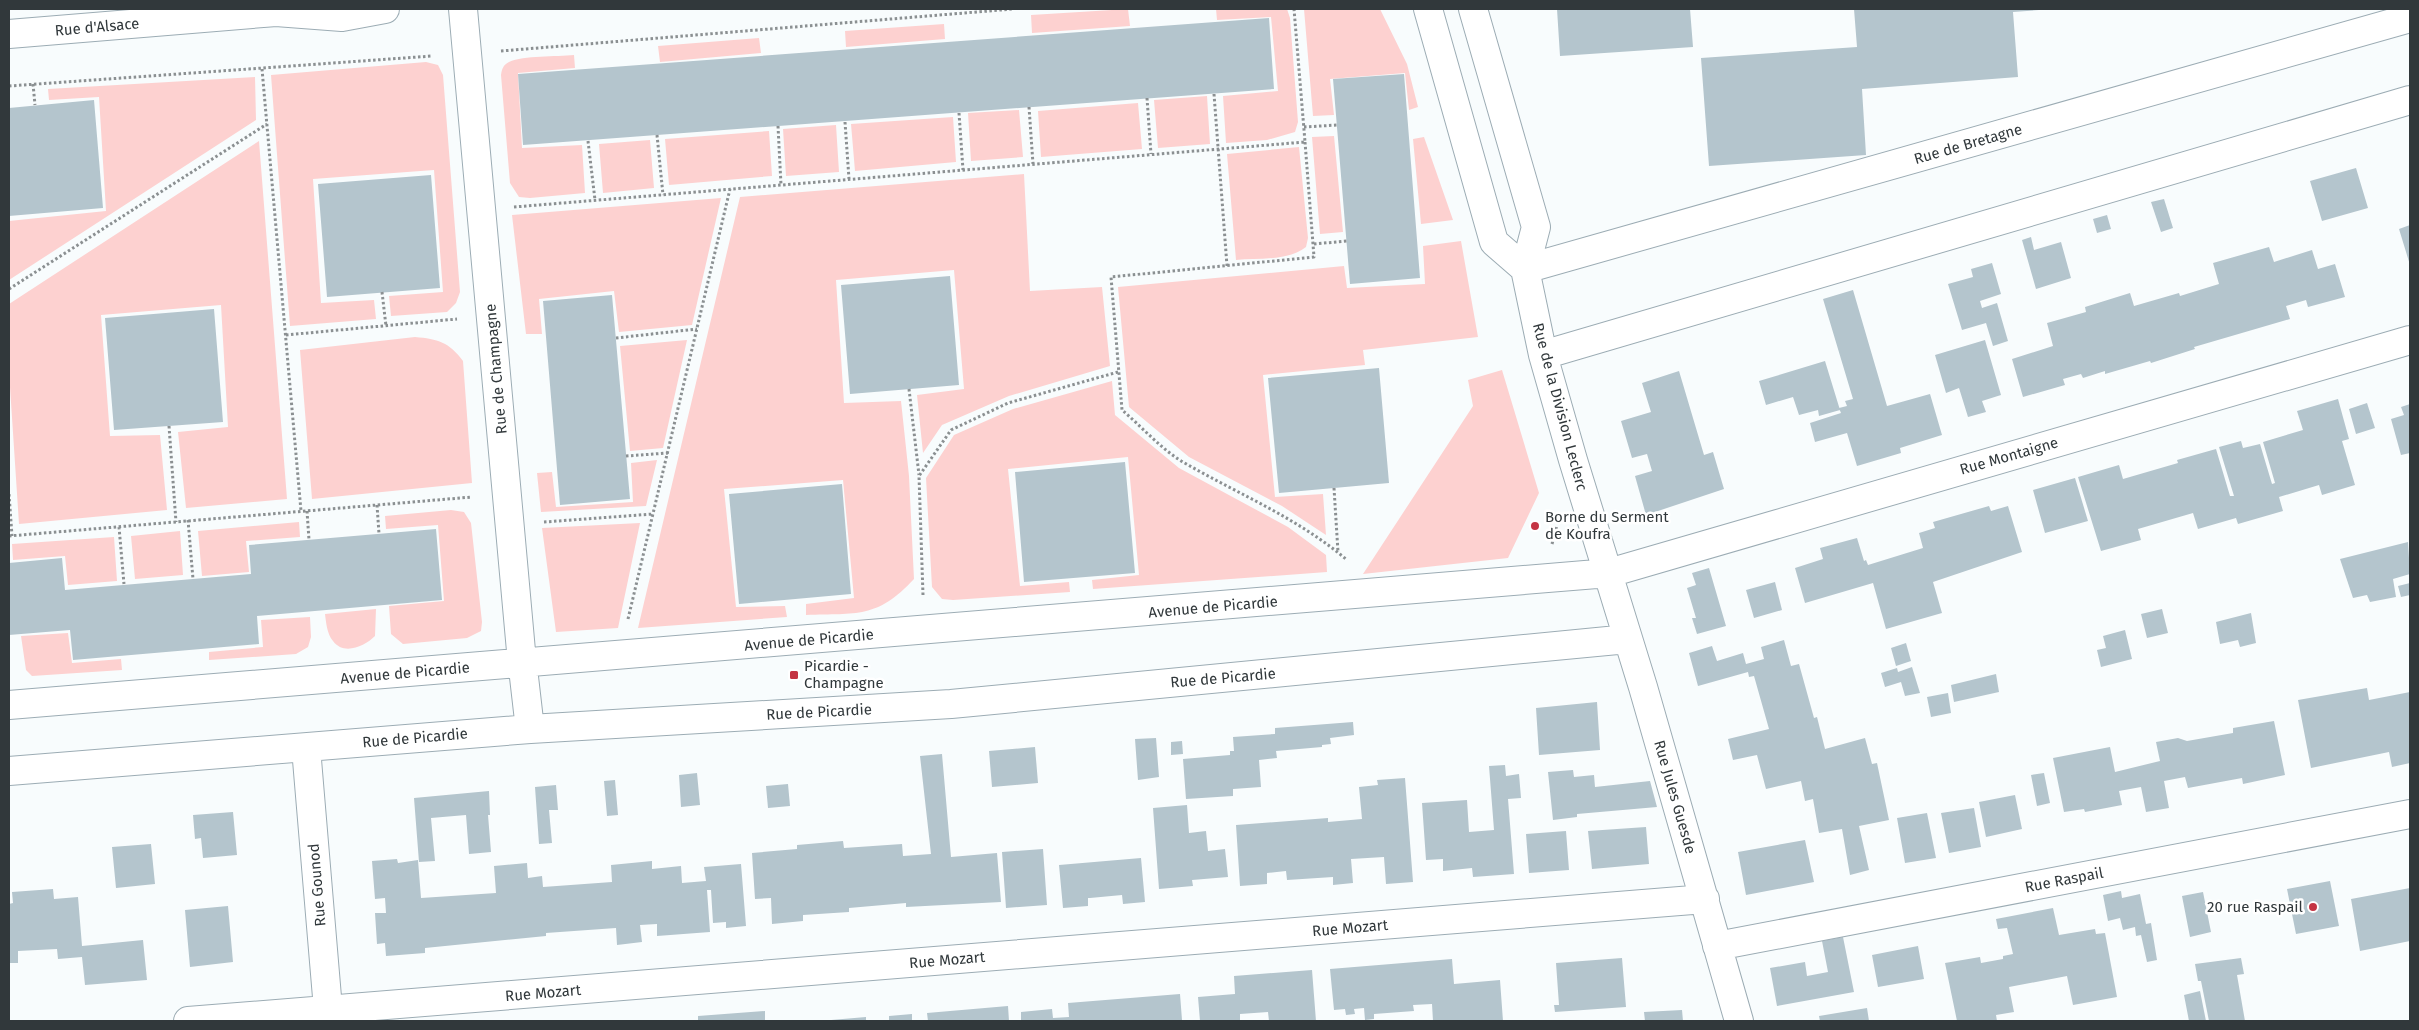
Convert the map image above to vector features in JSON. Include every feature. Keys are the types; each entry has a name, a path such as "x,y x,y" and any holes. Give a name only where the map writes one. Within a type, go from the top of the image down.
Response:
{"street":[{"name":"Rue d'Alsace","path":"9,34 281,10 342,17 385,9"},
{"name":"Rue de Champagne","path":"463,9 530,729"},
{"path":"1428,9 1494,242 1525,269"},
{"name":"Rue de la Division Leclerc","path":"1473,9 1536,227 1525,269 1543,355 1573,460 1609,573"},
{"name":"Rue de Bretagne","path":"1525,269 2410,18"},
{"path":"1543,355 2410,100"},
{"name":"Rue Montaigne","path":"1609,573 2410,340"},
{"name":"Avenue de Picardie","path":"9,705 1609,573"},
{"name":"Rue Jules Guesde","path":"1609,573 1739,1021"},
{"name":"Rue de Picardie","path":"9,771 530,729 951,704 1628,639"},
{"name":"Rue Gounod","path":"306,748 328,1016"},
{"name":"Rue Raspail","path":"1717,946 2410,814"},
{"name":"Rue Mozart","path":"188,1021 328,1016 1705,899"}],"path":[{"path":"9,86 467,54 1013,9"},
{"path":"1294,9 1314,257 1111,277 1118,372 1122,410 1181,461 1279,512 1331,546 1353,566 1354,595"},
{"path":"262,69 302,511"},
{"path":"33,84 35,105"},
{"path":"1214,94 1227,266"},
{"path":"1147,98 1151,154"},
{"path":"1029,107 1033,164"},
{"path":"960,113 963,170"},
{"path":"845,122 849,179"},
{"path":"9,289 267,124"},
{"path":"1304,126 1337,125"},
{"path":"778,126 781,185"},
{"path":"657,136 663,195"},
{"path":"588,141 595,200"},
{"path":"481,210 1305,142"},
{"path":"620,655 730,189"},
{"path":"1314,244 1346,241"},
{"path":"382,292 386,326"},
{"path":"286,335 491,316"},
{"path":"616,338 697,329"},
{"path":"919,476 951,430 1008,403 1118,372"},
{"path":"909,389 919,476 926,630"},
{"path":"169,426 176,522"},
{"path":"626,456 668,453"},
{"path":"1334,488 1338,553"},
{"path":"9,494 10,536 508,494"},
{"path":"378,505 379,534"},
{"path":"307,511 310,540"},
{"path":"510,524 653,514"},
{"path":"188,520 193,579"},
{"path":"119,527 124,584"}],"shaded area":[{"path":"1128,9 1130,26 1032,33 1031,15"},
{"path":"1216,9 1287,9 1290,18 1298,122 1295,132 1267,140 1226,143 1223,96 1278,91 1271,17 1217,20"},
{"path":"1304,9 1380,9 1407,64 1418,107 1409,110 1405,73 1330,79 1334,115 1313,116"},
{"path":"944,24 945,39 846,47 845,31"},
{"path":"759,38 761,53 660,62 658,46"},
{"path":"574,55 575,68 518,73 522,148 582,145 585,193 530,198 519,197 510,183 502,69 505,64 523,58"},
{"path":"426,62 438,65 443,75 460,292 456,303 447,312 391,316 389,296 443,292 434,170 313,179 321,303 374,300 376,319 290,326 271,75"},
{"path":"255,77 256,120 9,280 9,221 106,211 99,97 49,100 48,89"},
{"path":"1207,96 1210,144 1158,148 1154,100"},
{"path":"1138,103 1142,149 1041,157 1038,111"},
{"path":"1019,110 1023,157 971,161 968,113"},
{"path":"953,117 956,162 855,171 851,124"},
{"path":"836,125 839,172 786,176 783,129"},
{"path":"769,131 772,176 669,185 665,139"},
{"path":"1334,136 1343,232 1320,234 1312,137"},
{"path":"1424,137 1453,220 1421,224 1413,139"},
{"path":"650,140 654,188 603,193 599,144"},
{"path":"259,141 287,499 186,508 178,432 228,427 221,305 101,315 110,436 160,435 167,510 19,524 9,372 9,304"},
{"path":"1299,147 1308,238 1306,247 1291,255 1282,257 1236,260 1227,154"},
{"path":"1024,174 1030,291 1102,287 1110,366 1009,396 942,425 923,453 917,395 964,389 954,270 836,280 844,403 901,401 909,476 914,579 889,601 865,611 806,615 806,604 854,598 843,480 724,489 736,607 785,606 787,617 638,628 740,197"},
{"path":"721,198 692,325 619,332 614,291 539,299 542,334 526,334 512,215"},
{"path":"1461,241 1478,337 1363,350 1365,365 1263,375 1275,497 1323,494 1326,535 1282,506 1189,457 1129,407 1118,287 1344,266 1347,288 1425,284 1423,246"},
{"path":"415,337 437,340 453,350 463,361 472,483 312,499 300,350"},
{"path":"687,340 663,448 630,451 620,346"},
{"path":"1502,370 1539,493 1508,558 1363,574 1473,406 1468,380"},
{"path":"1112,381 1115,415 1179,468 1288,527 1326,555 1327,572 1093,589 1092,580 1139,575 1128,457 1008,469 1020,586 1069,582 1070,592 953,600 942,599 932,587 926,478 954,435 1013,409"},
{"path":"657,460 646,506 541,512 537,473 552,472 556,507 633,502 631,463"},
{"path":"451,510 464,512 471,523 482,622 481,631 467,638 403,644 391,634 389,606 444,601 438,525 386,529 385,516"},
{"path":"299,522 300,537 246,541 249,572 202,576 198,531"},
{"path":"640,523 618,628 556,632 542,528"},
{"path":"180,531 183,575 135,579 131,536"},
{"path":"114,537 117,581 68,585 65,556 13,560 12,544"},
{"path":"376,609 375,636 366,643 354,648 343,648 338,646 329,635 325,614"},
{"path":"310,617 311,637 308,647 296,654 209,660 209,652 263,647 261,620"},
{"path":"68,633 72,663 121,659 122,670 32,676 26,670 21,636"}],"building":[{"path":"1557,9 1690,9 1693,47 1560,56"},
{"path":"1854,9 2039,10 2013,12 2018,77 1862,89 1866,155 1709,166 1701,58 1857,47"},
{"path":"1269,18 1274,89 523,145 518,74"},
{"path":"1404,74 1420,278 1350,284 1333,79"},
{"path":"94,100 103,208 9,216 9,108"},
{"path":"2356,168 2368,208 2322,221 2310,181"},
{"path":"431,175 440,288 327,297 318,184"},
{"path":"2164,199 2173,228 2161,232 2151,202"},
{"path":"2107,215 2111,229 2097,233 2093,219"},
{"path":"2410,225 2410,265 2399,229"},
{"path":"2031,237 2034,250 2061,242 2071,278 2036,289 2022,240"},
{"path":"2269,247 2274,262 2312,250 2318,269 2335,264 2345,297 2308,307 2306,300 2286,306 2290,319 2194,347 2195,349 2151,363 2150,361 2105,374 2105,371 2083,378 2081,374 2063,379 2065,385 2023,397 2012,359 2053,346 2047,323 2086,312 2085,307 2130,293 2134,306 2179,293 2180,296 2219,284 2213,263"},
{"path":"1992,263 2001,294 1980,301 1982,308 1997,303 2008,341 1993,346 1986,323 1962,330 1948,284 1973,277 1971,269"},
{"path":"950,276 959,385 850,394 841,285"},
{"path":"1853,290 1887,406 1930,394 1942,435 1900,448 1901,453 1857,466 1847,433 1815,442 1810,423 1841,413 1839,408 1847,406 1845,401 1853,399 1823,299"},
{"path":"612,295 630,499 560,505 543,301"},
{"path":"214,309 223,422 114,430 105,318"},
{"path":"1985,340 2001,395 1982,401 1986,412 1968,417 1959,388 1946,393 1935,355"},
{"path":"1825,361 1840,410 1819,416 1818,410 1799,415 1793,397 1766,405 1759,381"},
{"path":"1379,368 1389,483 1279,493 1268,378"},
{"path":"1679,371 1704,455 1713,452 1724,489 1646,515 1635,476 1652,471 1647,454 1632,458 1621,421 1651,412 1642,383"},
{"path":"2338,399 2349,439 2342,441 2355,485 2322,495 2319,485 2279,497 2283,511 2238,524 2236,518 2198,529 2193,513 2138,529 2141,540 2101,551 2078,477 2119,465 2123,479 2178,463 2177,460 2216,449 2230,496 2234,496 2219,447 2241,441 2243,448 2260,444 2272,484 2275,483 2263,442 2303,430 2297,411"},
{"path":"2367,403 2375,428 2356,434 2349,409"},
{"path":"2410,404 2410,453 2401,455 2391,419 2404,415 2401,407"},
{"path":"1125,462 1135,573 1024,582 1015,472"},
{"path":"2075,478 2088,521 2045,533 2033,490"},
{"path":"842,484 851,594 739,604 729,494"},
{"path":"1989,506 1991,511 2008,506 2022,552 1933,582 1942,613 1886,629 1873,583 1805,603 1795,568 1823,559 1820,548 1857,538 1864,561 1866,560 1868,565 1923,548 1919,533 1935,528 1933,522"},
{"path":"436,529 442,600 257,616 259,644 73,660 70,630 9,635 9,563 62,558 65,590 251,574 249,545"},
{"path":"2408,542 2410,574 2393,579 2396,597 2370,602 2367,595 2353,598 2340,559"},
{"path":"1709,568 1726,626 1697,634 1692,618 1696,618 1687,588 1696,585 1692,573"},
{"path":"1775,582 1782,610 1754,618 1746,590"},
{"path":"2410,583 2410,595 2401,597 2398,586"},
{"path":"2162,609 2168,633 2147,638 2141,614"},
{"path":"2251,613 2256,643 2240,647 2238,640 2220,644 2216,622"},
{"path":"2125,630 2132,659 2101,667 2097,650 2106,648 2103,636"},
{"path":"1784,640 1791,666 1799,664 1814,718 1817,717 1825,749 1865,738 1872,764 1877,763 1889,820 1859,826 1869,870 1850,875 1842,829 1819,833 1813,799 1805,801 1801,781 1766,789 1757,755 1733,760 1728,739 1769,729 1754,676 1749,677 1748,672 1698,686 1689,653 1712,646 1717,661 1743,653 1746,664 1764,659 1761,647"},
{"path":"1906,643 1911,661 1896,666 1891,648"},
{"path":"1912,667 1920,693 1905,696 1901,682 1885,687 1881,673 1897,668 1898,672"},
{"path":"1996,674 1999,692 1954,702 1951,685"},
{"path":"2367,688 2369,700 2410,692 2410,763 2392,767 2389,752 2311,768 2298,700"},
{"path":"1948,693 1951,713 1931,717 1927,697"},
{"path":"1597,702 1600,750 1539,755 1536,708"},
{"path":"2274,721 2285,775 2243,784 2242,778 2188,788 2185,777 2164,781 2169,808 2146,812 2141,787 2119,791 2122,805 2085,812 2084,809 2064,812 2053,758 2110,747 2115,772 2160,761 2156,742 2178,738 2187,741 2233,733 2233,728"},
{"path":"1353,722 1354,735 1330,738 1331,744 1322,745 1322,747 1276,751 1277,758 1259,760 1261,787 1233,789 1233,796 1186,799 1183,759 1230,755 1230,751 1234,751 1233,737 1275,734 1275,728"},
{"path":"1156,738 1159,777 1138,780 1135,739"},
{"path":"1182,741 1183,754 1171,755 1171,742"},
{"path":"1035,747 1038,783 992,787 989,751"},
{"path":"942,754 951,857 997,853 1001,902 906,907 906,903 849,908 849,912 803,915 803,921 772,924 771,898 755,899 752,853 797,849 797,845 843,841 844,848 902,844 903,856 931,854 920,756"},
{"path":"1505,765 1506,776 1519,774 1521,798 1508,799 1514,874 1473,877 1472,868 1443,871 1443,859 1426,860 1422,803 1467,800 1469,832 1494,830 1489,766"},
{"path":"1573,770 1574,777 1594,775 1595,787 1650,781 1657,807 1577,814 1577,817 1553,820 1548,772"},
{"path":"697,773 700,805 681,807 679,775"},
{"path":"2044,773 2050,803 2037,806 2031,775"},
{"path":"1405,778 1413,882 1386,884 1384,857 1351,859 1353,883 1333,885 1333,877 1287,880 1286,871 1267,873 1267,884 1240,886 1236,825 1328,818 1328,822 1362,819 1359,787 1378,785 1377,780"},
{"path":"615,780 618,815 607,816 604,781"},
{"path":"788,784 790,806 768,808 766,786"},
{"path":"556,785 558,810 549,810 552,843 539,844 535,787"},
{"path":"489,791 490,815 488,815 491,852 469,854 466,815 431,818 435,861 419,862 414,798"},
{"path":"2015,795 2022,829 1986,837 1979,802"},
{"path":"1187,805 1189,833 1206,831 1208,851 1225,849 1228,877 1192,880 1193,886 1159,889 1153,808"},
{"path":"1974,808 1981,847 1949,853 1941,813"},
{"path":"233,812 237,855 203,858 201,838 195,839 193,815"},
{"path":"1927,813 1936,858 1905,863 1897,818"},
{"path":"1646,827 1649,864 1592,869 1588,831"},
{"path":"1566,831 1569,870 1529,873 1526,834"},
{"path":"1805,840 1814,882 1746,895 1738,852"},
{"path":"151,844 155,884 116,888 112,847"},
{"path":"1043,849 1047,905 1006,908 1002,852"},
{"path":"1141,858 1145,902 1123,904 1122,895 1088,898 1088,906 1063,908 1059,865"},
{"path":"397,859 398,863 418,860 421,898 496,893 494,866 527,863 528,878 542,876 543,887 612,882 611,865 652,861 652,869 681,866 682,883 706,881 704,867 741,864 746,926 726,928 726,922 713,923 711,890 707,890 710,932 657,936 657,924 640,925 642,942 617,945 616,928 546,933 546,936 425,948 425,953 386,956 385,943 377,944 375,913 386,913 385,898 375,899 372,861"},
{"name":"20 rue Raspail","path":"2330,881 2339,926 2296,934 2287,889"},
{"path":"2410,888 2410,941 2360,951 2351,899"},
{"path":"53,889 54,899 78,897 82,946 143,940 147,980 85,985 82,957 58,959 57,949 18,951 18,963 9,963 9,904 13,903 12,892"},
{"path":"2121,891 2122,898 2140,894 2146,924 2151,923 2157,960 2147,962 2141,935 2136,936 2135,927 2123,930 2120,918 2108,921 2103,895"},
{"path":"2203,892 2211,932 2190,937 2182,896"},
{"path":"228,906 233,962 190,967 185,910"},
{"path":"2053,908 2059,935 2095,929 2096,934 2105,933 2117,997 2073,1005 2067,976 2009,987 2014,1012 1996,1015 1997,1021 1957,1021 1945,963 1980,957 1981,963 2003,959 2003,956 2013,954 2007,928 1998,929 1996,919"},
{"path":"1843,937 1854,992 1777,1006 1770,968 1805,962 1807,976 1828,972 1822,941"},
{"path":"1918,946 1924,979 1878,987 1872,955"},
{"path":"1622,958 1626,1007 1555,1012 1554,1005 1559,1005 1556,963"},
{"path":"2241,958 2244,974 2237,975 2245,1021 2209,1021 2201,981 2198,981 2195,964"},
{"path":"1452,959 1454,984 1500,980 1503,1021 1433,1021 1432,1004 1413,1005 1414,1011 1374,1014 1374,1019 1365,1020 1364,1008 1354,1009 1355,1014 1346,1015 1345,1009 1334,1010 1330,969"},
{"path":"1312,970 1316,1021 1269,1021 1268,1012 1240,1014 1240,1021 1200,1021 1198,997 1235,994 1234,976"},
{"path":"2200,991 2206,1021 2189,1021 2184,995"},
{"path":"1180,994 1182,1020 1021,1021 1021,1012 1052,1009 1053,1018 1069,1017 1068,1003"},
{"path":"1008,1006 1009,1021 928,1021 927,1013"},
{"path":"1867,1008 1869,1021 1820,1021 1819,1016"},
{"path":"1682,1010 1683,1021 1645,1021 1644,1012"},
{"path":"765,1011 765,1021 698,1021 698,1016"},
{"path":"912,1014 912,1021 889,1021 889,1016"},
{"path":"866,1017 866,1021 831,1021 831,1020"}],"place":[{"name":"Borne du Serment de Koufra","path":"1535,526"},
{"name":"Picardie - Champagne","path":"794,675"},
{"name":"20 rue Raspail","path":"2313,907"}]}
